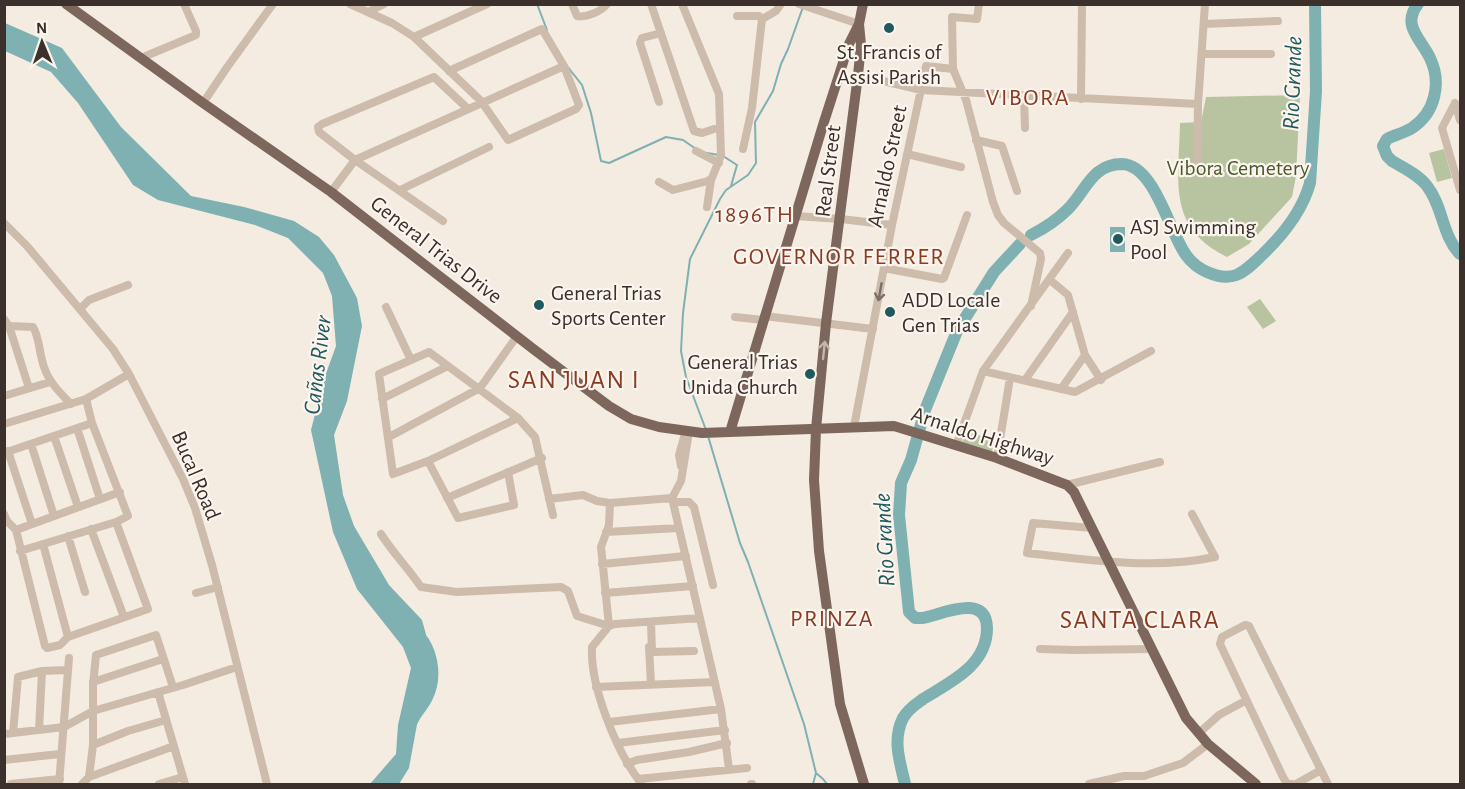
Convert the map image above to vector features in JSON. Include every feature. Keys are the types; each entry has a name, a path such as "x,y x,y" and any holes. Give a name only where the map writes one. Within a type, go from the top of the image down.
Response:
{"main road":[{"name":"General Trias Drive","path":"66,4 203,104 331,192 619,413 631,419 687,432 816,429"},
{"path":"730,432 849,44 859,24 863,4"},
{"name":"Real Street","path":"859,24 861,45 841,219 826,323 816,429 814,480 818,538 835,674 840,704 864,784"},
{"name":"Arnaldo Highway","path":"816,429 894,426 997,458 1067,485 1074,492 1186,718 1203,738 1256,784"}],"street":[{"path":"141,58 196,35 184,4"},
{"path":"203,104 273,4"},
{"path":"350,4 392,23 414,38 449,71 481,101 508,140 576,109 579,101 564,66 542,29 449,71"},
{"path":"368,12 384,4"},
{"path":"414,38 487,4"},
{"path":"573,4 577,16 583,17 604,8 607,4"},
{"path":"651,4 694,131 702,133 720,127"},
{"path":"682,4 718,89 721,151 719,163 711,180 707,207"},
{"path":"762,19 776,11 781,4"},
{"path":"979,4 977,19 952,17 953,69 963,93 990,195 998,215 1040,253 1041,259 1031,306"},
{"path":"1081,99 1082,4"},
{"path":"1197,171 1198,104 1205,4"},
{"path":"803,6 859,24"},
{"path":"737,16 759,16 762,19"},
{"path":"743,149 752,108 762,19"},
{"path":"1204,24 1278,21"},
{"path":"659,102 640,43 642,38 661,33"},
{"path":"1202,54 1271,54"},
{"path":"331,192 355,160 481,101 564,66"},
{"name":"Arnaldo Street","path":"854,427 892,225 926,66 953,69"},
{"path":"858,75 921,90 1198,104"},
{"path":"443,221 355,160 319,132 319,125 432,78 438,79 467,108"},
{"path":"1024,96 1025,128"},
{"path":"1458,102 1461,120"},
{"path":"1458,102 1442,128 1461,190"},
{"path":"976,140 1002,146 1017,190"},
{"path":"400,190 489,147"},
{"path":"696,151 719,163"},
{"path":"907,154 961,167"},
{"path":"659,182 673,190 711,180"},
{"path":"884,268 942,279 967,215"},
{"path":"795,216 892,225"},
{"name":"Bucal Road","path":"4,223 81,308 114,349 183,479 195,508 218,587 267,784"},
{"path":"4,235 12,230"},
{"path":"956,446 983,371 1068,253"},
{"path":"1050,280 1068,295 1085,355 1101,380"},
{"path":"81,308 89,300 128,285"},
{"path":"386,307 411,360"},
{"path":"1025,380 1073,312"},
{"path":"735,317 826,323 873,329"},
{"path":"29,388 7,323 33,327 37,332 42,363 50,382 71,404"},
{"path":"389,437 480,388 517,336"},
{"path":"983,371 1075,392 1151,351"},
{"path":"518,418 428,461 393,474 379,374 429,352 518,418 535,437 542,458 554,515"},
{"path":"1061,389 1085,355"},
{"path":"382,399 448,366"},
{"path":"4,424 86,399 129,374"},
{"path":"997,458 1010,378"},
{"path":"5,395 50,382"},
{"path":"20,551 116,522 128,516 92,423 86,399"},
{"path":"32,524 6,452 92,423"},
{"path":"77,428 100,499"},
{"path":"687,432 680,455 681,481 673,500 721,709 729,769"},
{"path":"54,436 78,507"},
{"path":"31,444 54,516"},
{"path":"447,498 542,458"},
{"path":"428,461 458,518 514,505 508,472"},
{"path":"1067,485 1160,462"},
{"path":"16,530 120,492"},
{"path":"549,499 583,495 610,503 673,500 689,502 694,507 713,585"},
{"path":"609,626 601,547 606,532 610,503"},
{"path":"1092,528 1033,523 1027,553 1108,562 1192,562 1215,557 1192,514"},
{"path":"5,519 16,530 45,646 48,648 60,645 68,637 148,608 116,522"},
{"path":"606,532 679,528"},
{"path":"91,530 124,617"},
{"path":"381,534 393,553 404,562 421,587 457,592 561,587 568,591 577,616 609,626"},
{"path":"68,536 85,592"},
{"path":"43,544 68,637"},
{"path":"602,564 686,556"},
{"path":"605,593 693,586"},
{"path":"196,593 218,587"},
{"path":"700,618 609,626 592,647 596,687 627,764 640,782 747,768"},
{"path":"650,622 652,652 694,651"},
{"path":"650,622 651,684"},
{"path":"1321,770 1294,784 1287,784 1246,703 1220,641 1222,637 1246,625 1249,626 1321,770 1328,784"},
{"path":"89,777 93,745 93,682 96,655 156,635 173,687"},
{"path":"1040,649 1074,651 1152,648"},
{"path":"11,784 59,782 69,658"},
{"path":"93,682 163,659"},
{"path":"68,670 42,671 18,677 9,734 64,727 93,711 237,667"},
{"path":"39,730 42,671"},
{"path":"596,687 715,682"},
{"path":"158,692 184,781 159,784"},
{"path":"1089,784 1124,776 1144,776 1183,763 1220,718 1246,703"},
{"path":"609,722 721,709"},
{"path":"93,745 128,731 166,720"},
{"path":"618,743 725,730"},
{"path":"627,764 637,760 727,743"},
{"path":"82,784 89,777 174,746"},
{"path":"4,760 60,754"}],"green space":[{"name":"Vibora Cemetery","path":"1300,95 1296,176 1292,197 1249,244 1227,257 1207,245 1194,232 1185,217 1178,183 1180,123 1201,122 1206,97"},
{"path":"1444,149 1452,178 1437,182 1429,153"},
{"path":"1260,299 1276,321 1263,329 1247,307"},
{"path":"966,431 994,440 992,452 962,443"}],"water":[{"path":"5,23 62,48 121,127 191,196 244,207 294,221 319,237 334,255 357,298 362,326 347,401 334,435 343,495 354,526 389,585 422,620 430,649 429,689 420,708 409,768 399,784 370,784 396,754 398,725 411,668 403,647 357,589 333,532 311,430 324,379 336,346 332,296 323,273 288,238 255,225 158,200 133,185 78,103 51,72 5,51"},
{"name":"ASJ Swimming Pool","path":"1110,227 1125,227 1125,252 1110,252"}],"waterway":[{"path":"537,4 547,30"},
{"name":"Rio Grande","path":"1031,235 1064,213 1096,173 1103,168 1122,164 1134,167 1153,188 1180,245 1195,265 1207,272 1224,277 1238,274 1250,267 1291,222 1307,194 1310,183 1316,91 1315,4"},
{"path":"1418,4 1413,12 1412,25 1434,68 1436,87 1434,97 1420,122 1409,130 1387,139 1383,146 1392,161 1416,175 1427,186 1450,239 1460,254"},
{"path":"706,430 686,377 681,351 690,259 726,190 748,175 756,163 755,122 773,91 803,7"},
{"path":"567,66 582,85 591,113 601,161 609,163 666,137 683,140 696,149"},
{"path":"707,153 719,155"},
{"path":"723,156 737,165 731,186"},
{"name":"Rio Grande","path":"905,784 897,743 903,718 915,705 955,679 974,663 981,653 987,628 985,617 979,611 971,608 951,610 922,618 915,618 909,612 899,515 901,483 911,460 925,410 957,331 994,272 1020,244"},
{"path":"708,436 740,543 804,724 816,773 813,784"},
{"name":"Cañas River","path":"412,721 432,683 431,661 423,641"},
{"path":"816,773 827,784"}],"place":[{"name":"St. Francis of Assisi Parish","path":"889,28"},
{"name":"ASJ Swimming Pool","path":"1118,239"},
{"name":"General Trias Sports Center","path":"539,305"},
{"name":"ADD Locale Gen Trias","path":"890,312"},
{"name":"General Trias Unida Church","path":"810,374"}],"district":[{"name":"VIBORA","path":"1028,97"},
{"name":"1896TH","path":"755,214"},
{"name":"GOVERNOR FERRER","path":"839,256"},
{"name":"SAN JUAN I","path":"574,379"},
{"name":"PRINZA","path":"832,618"},
{"name":"SANTA CLARA","path":"1140,619"}]}
